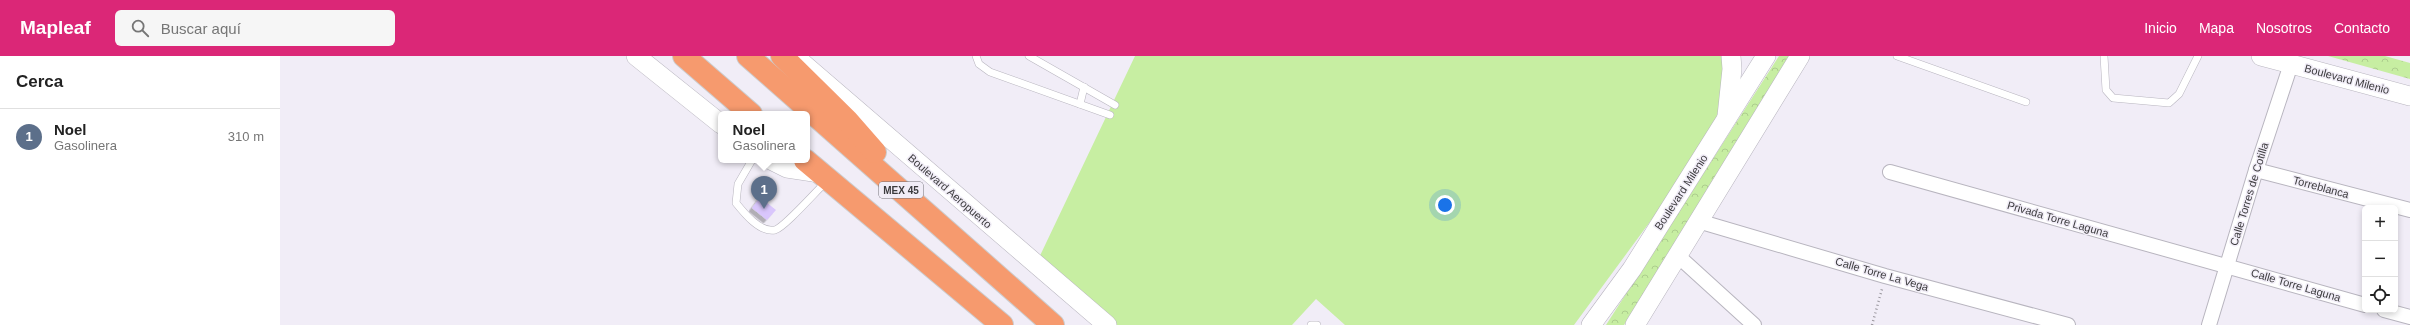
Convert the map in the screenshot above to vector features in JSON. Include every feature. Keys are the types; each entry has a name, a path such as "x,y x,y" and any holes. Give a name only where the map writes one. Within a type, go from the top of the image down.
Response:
{"highway":[{"path":"684,56 748,111"},
{"name":"MEX 45","path":"748,56 919,205 1053,325"},
{"path":"782,56 847,120 919,205"},
{"path":"818,171 998,323"}],"street":[{"path":"636,56 718,122"},
{"name":"Boulevard Aeropuerto","path":"795,56 1107,325"},
{"path":"1726,121 1732,69 1731,56"},
{"path":"1635,325 1800,56"},
{"name":"Boulevard Milenio","path":"2261,56 2410,96"},
{"name":"Boulevard Milenio","path":"1597,321 1632,270 1765,57"},
{"name":"Calle Torres de Cotilla","path":"2209,325 2256,170 2291,64"},
{"path":"778,163 787,168 818,171"},
{"name":"Torreblanca","path":"2256,170 2410,210"},
{"name":"Privada Torre Laguna","path":"1890,172 2227,265"},
{"name":"Calle Torre La Vega","path":"1698,221 1885,276 2068,325"},
{"path":"1677,255 1754,325"},
{"name":"Calle Torre Laguna","path":"2227,265 2362,304"},
{"path":"2395,313 2410,317"}],"lane":[{"path":"976,56 979,64 990,72 1110,115"},
{"path":"1029,56 1115,105"},
{"path":"1897,56 2026,102"},
{"path":"2104,56 2106,90 2113,98 2169,103 2179,94 2198,56"},
{"path":"1080,104 1084,87"},
{"path":"750,163 738,184 736,202 760,227 768,230 781,227 818,171"},
{"path":"1311,325 1317,325"}],"path":[{"path":"1872,325 1885,276"}],"green space":[{"path":"1135,56 1732,56 1730,113 1574,325 1345,325 1316,299 1292,325 1111,325 1037,262"},
{"path":"1779,56 1792,56 1624,325 1606,325"},
{"path":"2328,56 2385,56 2410,63 2410,79"}],"building":[{"path":"760,197 776,210 767,220 752,208"}],"place":[{"name":"Noel","path":"764,209"}]}
